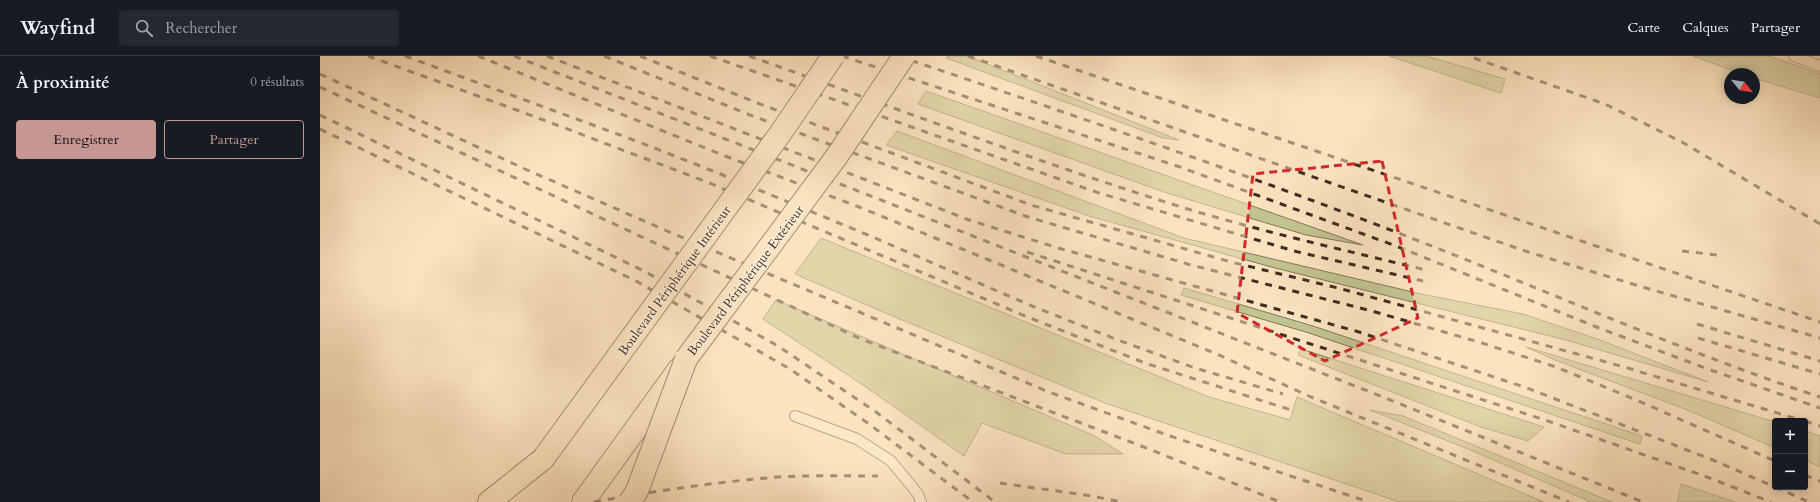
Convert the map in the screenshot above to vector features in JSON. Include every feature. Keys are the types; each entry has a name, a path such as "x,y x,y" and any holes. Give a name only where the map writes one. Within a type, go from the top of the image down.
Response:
{"highway":[{"name":"Boulevard Périphérique Intérieur","path":"512,502 780,134 833,56"},
{"name":"Boulevard Périphérique Extérieur","path":"582,502 837,156 904,56"},
{"path":"630,502 637,491 686,359"},
{"path":"489,502 543,459"}],"lane":[{"path":"1794,56 1820,66"},
{"path":"796,416 857,439 891,461 918,494 921,502"}],"highlighted area":[{"path":"1382,161 1418,318 1325,361 1237,313 1253,174"}],"green space":[{"path":"948,56 967,56 1179,140 1163,138 946,58"},
{"path":"1389,56 1426,56 1505,79 1501,93"},
{"path":"1693,56 1769,56 1820,74 1820,98 1760,80 1760,68 1726,68"},
{"path":"926,91 1363,245 1306,235 1164,192 918,104"},
{"path":"897,131 1184,238 1421,294 1523,314 1600,340 1708,382 1566,340 1275,268 1089,216 886,145"},
{"path":"821,238 1209,397 1290,420 1297,397 1544,502 1400,502 1105,403 890,315 795,274"},
{"path":"1184,288 1313,326 1642,436 1640,444 1309,333 1181,295"},
{"path":"776,300 1095,436 1123,454 1066,454 982,423 964,456 866,387 763,319"},
{"path":"1526,347 1772,421 1772,447 1690,411 1555,360"},
{"path":"1301,349 1544,427 1528,441 1481,427 1298,355"},
{"path":"1370,410 1403,416 1612,502 1591,502 1468,449"},
{"path":"1808,432 1820,436 1820,467 1808,461"},
{"path":"1681,484 1736,502 1677,502"}],"railway":[{"path":"368,56 533,116 707,182 1030,318 1145,363 1291,410"},
{"path":"405,56 631,139 713,171 868,235 1032,306 1118,340 1195,368 1283,394"},
{"path":"478,56 720,154 859,207 989,260 1219,355 1311,397 1569,502"},
{"path":"514,56 1383,397 1643,502"},
{"path":"547,56 969,220 1058,248 1359,332 1527,388 1713,460 1772,486"},
{"path":"604,56 750,115 1028,217 1191,265 1372,311 1482,343 1556,367 1634,399 1772,460"},
{"path":"640,56 760,104 1031,205 1231,262 1342,289 1624,367 1794,418"},
{"path":"710,56 1099,193 1294,251 1423,281"},
{"path":"749,56 1024,155 1191,210 1279,234 1426,270"},
{"path":"842,56 1180,167 1396,246 1599,328 1705,368 1820,408"},
{"path":"898,56 1151,142 1339,210 1662,339 1767,379 1820,397"},
{"path":"968,56 1522,250 1639,286 1820,338"},
{"path":"1036,56 1820,322"},
{"path":"1474,58 1605,104 1682,142 1820,224"},
{"path":"320,74 525,169 667,231 1049,392 1167,435 1369,502"},
{"path":"320,87 861,339 1149,449 1280,502"},
{"path":"320,115 644,271 778,346 876,412 995,502"},
{"path":"320,129 636,281 790,369 869,424 973,502"},
{"path":"1682,251 1717,255"},
{"path":"1027,252 1548,421 1707,477 1771,502"},
{"path":"1697,324 1820,361"},
{"path":"1698,338 1820,374"},
{"path":"1808,422 1820,426"},
{"path":"594,502 732,481 803,476 878,476"},
{"path":"1808,476 1820,481"},
{"path":"1000,483 1092,496 1122,502"},
{"path":"1782,490 1809,502"}]}
